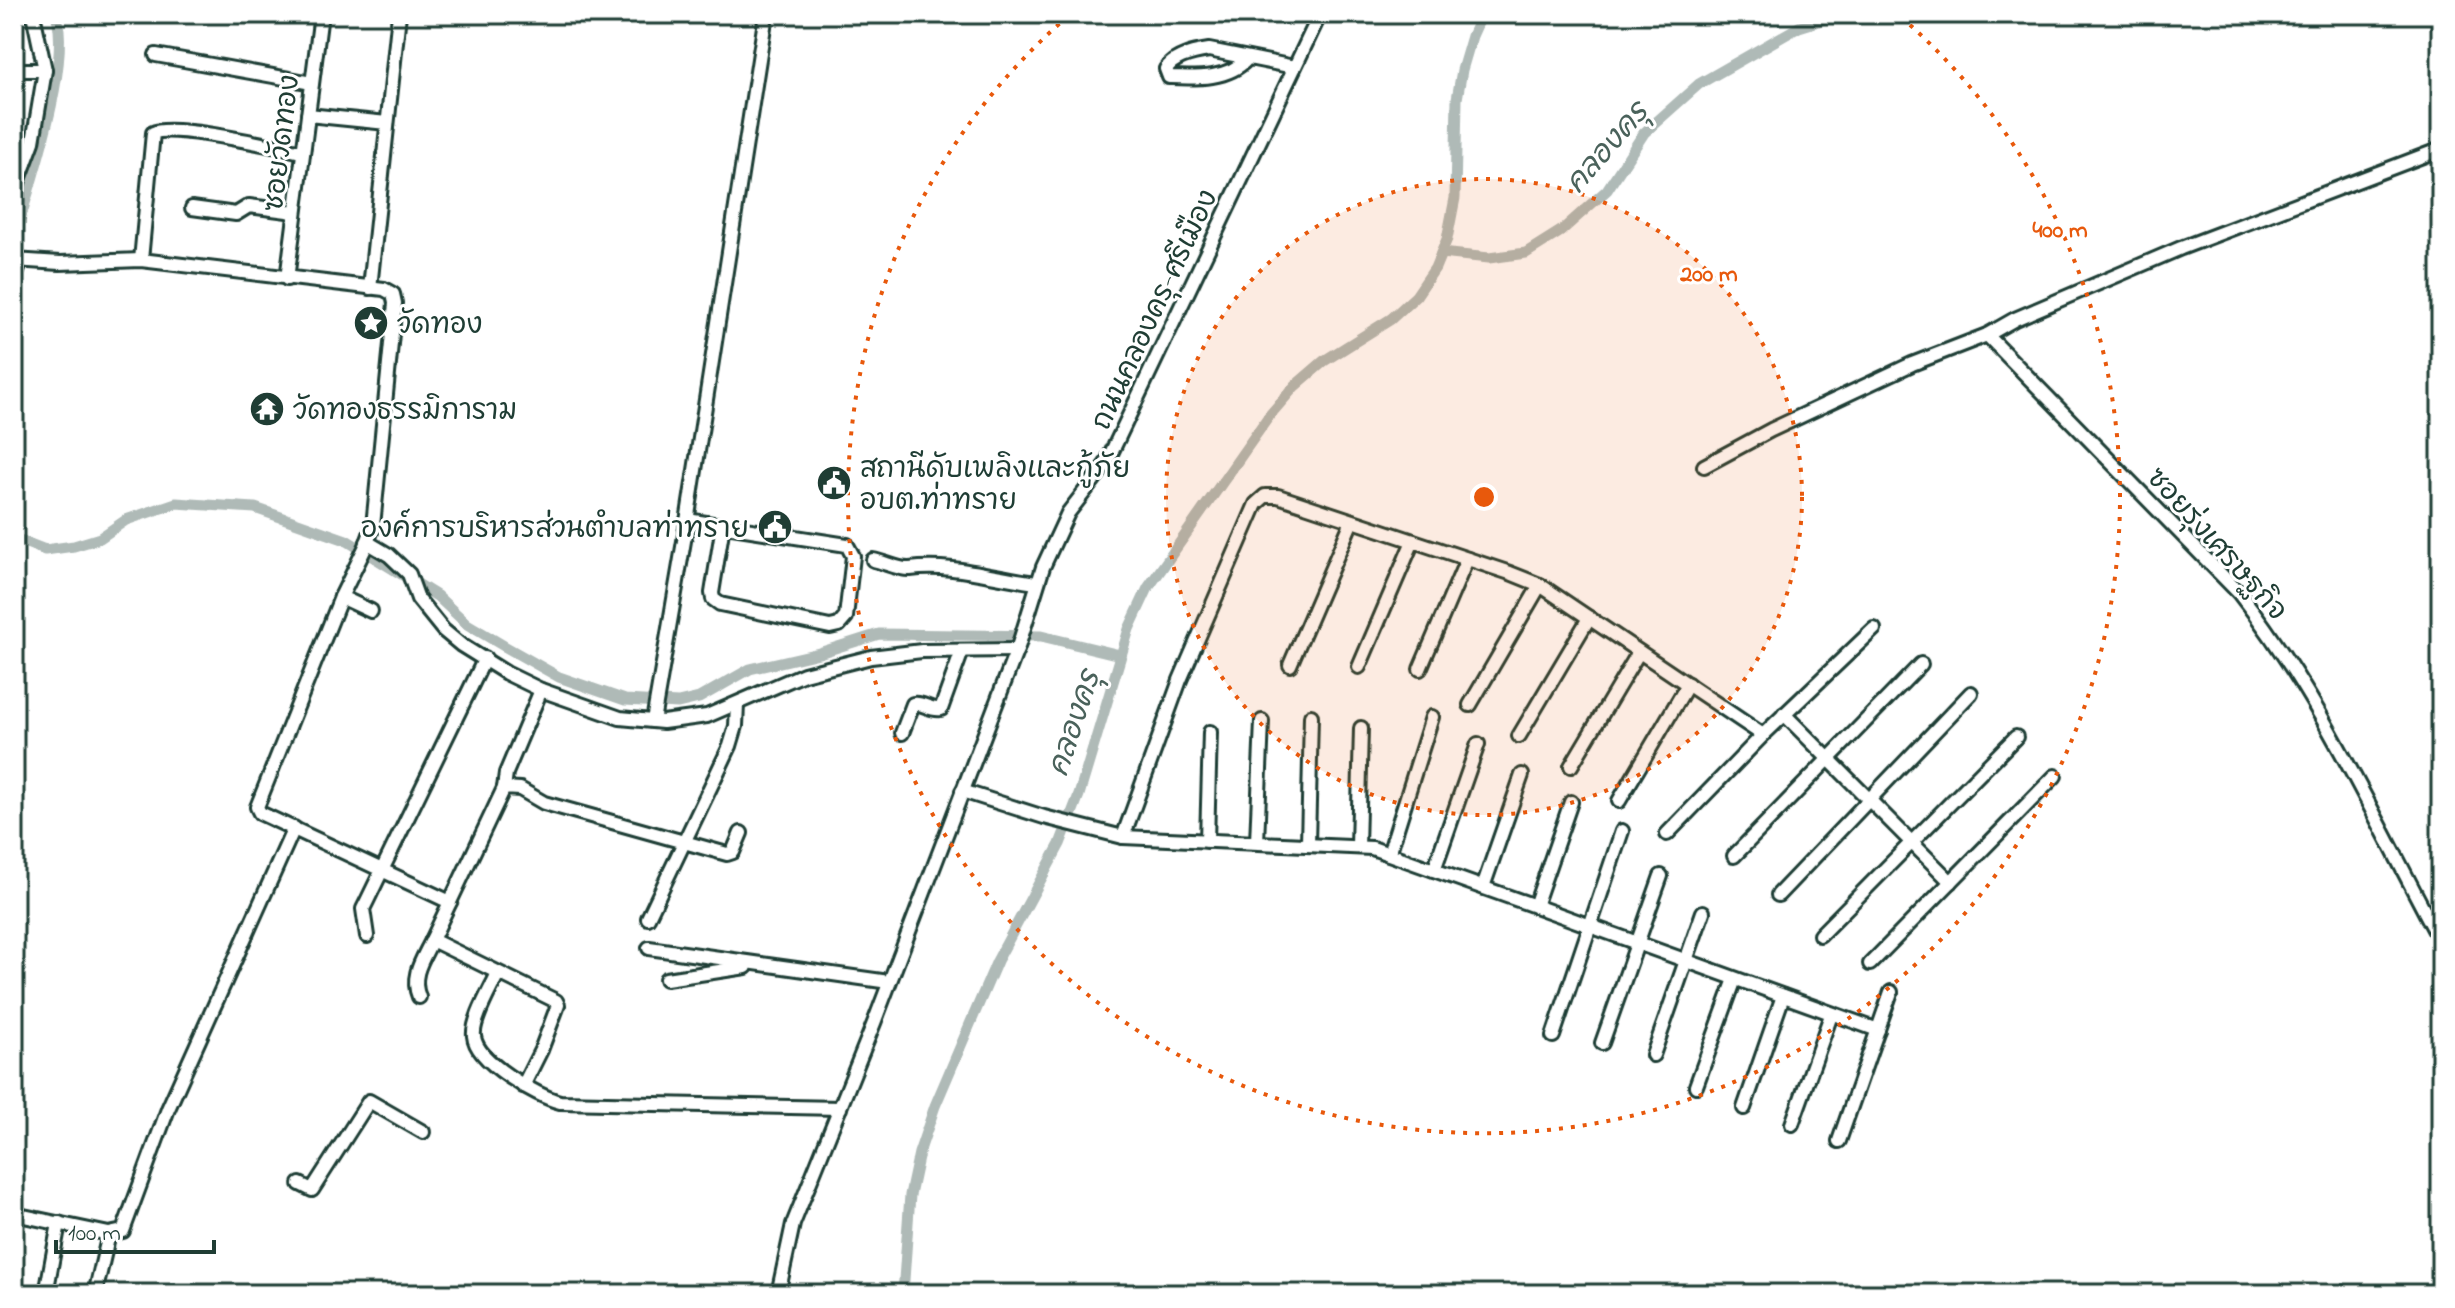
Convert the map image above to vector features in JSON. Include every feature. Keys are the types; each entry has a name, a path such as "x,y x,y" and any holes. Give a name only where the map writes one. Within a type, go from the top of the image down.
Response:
{"street":[{"path":"14,193 20,165 33,142 45,70 33,14"},
{"name":"ซอยวัดทอง","path":"287,279 321,14"},
{"path":"370,288 399,14"},
{"path":"654,718 766,14"},
{"name":"ถนนคลองครุ-ศรีเมือง","path":"778,1294 793,1224 1018,647 1037,583 1068,513 1112,452 1320,14"},
{"path":"1247,59 1221,75 1169,77 1166,69 1170,63 1195,52 1209,50 1294,67"},
{"path":"156,55 312,83"},
{"path":"14,70 45,70"},
{"path":"308,115 387,123"},
{"path":"141,260 153,133 159,130 187,132 303,152"},
{"path":"14,146 20,165"},
{"path":"1704,466 1771,430 1912,364 1987,335 2015,319 2181,248 2441,149"},
{"path":"192,208 236,214 249,206 295,212"},
{"path":"14,279 17,260 60,263 141,260 384,289 393,294 395,303 373,526 341,597 257,807 260,813 450,902"},
{"name":"ซอยรุ่งเศรษฐกิจ","path":"1987,335 2239,593 2269,632 2324,724 2441,942"},
{"path":"1123,837 1180,680 1256,504 1265,496 1278,496 1540,585 1763,735"},
{"path":"687,520 723,525 847,545 853,556 846,617 839,625 830,627 720,604 713,599 723,525"},
{"path":"1290,665 1352,521"},
{"path":"1359,667 1413,541"},
{"path":"365,548 389,555 409,574 418,599 443,630 461,645 541,690 620,718 687,720 707,716 804,674 871,657 922,651 1018,647"},
{"path":"1420,669 1467,559"},
{"path":"873,560 909,569 916,566 951,569 1037,583"},
{"path":"1470,705 1540,585"},
{"path":"341,597 371,611"},
{"path":"1519,736 1589,618"},
{"path":"1667,834 1784,714 1874,629"},
{"path":"902,733 913,704 918,703 935,711 941,709 962,651"},
{"path":"1571,766 1639,652"},
{"path":"367,936 363,909 379,871 485,658"},
{"path":"1734,856 1921,664"},
{"path":"1619,801 1688,684"},
{"path":"419,997 414,983 416,974 504,788 506,773 541,690"},
{"path":"1778,895 1971,693"},
{"path":"648,918 730,746 736,726 737,704"},
{"path":"1784,714 1951,882"},
{"path":"1308,844 1311,716"},
{"path":"1389,854 1432,717"},
{"path":"1257,842 1262,721"},
{"path":"1358,847 1361,728"},
{"path":"1207,841 1210,732"},
{"path":"1820,935 2016,737"},
{"path":"1434,870 1478,744"},
{"path":"1483,887 1522,775"},
{"path":"1870,964 2055,776"},
{"path":"504,788 520,789 544,803 730,854 741,833"},
{"path":"962,791 1044,817 1123,837 1372,848 1878,1030"},
{"path":"1535,906 1571,802"},
{"path":"14,1214 109,1234 118,1234 126,1225 168,1109 294,828"},
{"path":"1553,1036 1622,831"},
{"path":"1602,1043 1661,876"},
{"path":"1653,1055 1703,912"},
{"path":"432,940 550,997 558,1005 523,1086"},
{"path":"649,948 889,982"},
{"path":"666,979 758,964"},
{"path":"498,973 473,1034 476,1045 483,1055 523,1086 549,1099 560,1102 840,1108"},
{"path":"1696,1086 1735,979"},
{"path":"1839,1141 1891,992"},
{"path":"1744,1108 1783,996"},
{"path":"1792,1124 1831,1015"},
{"path":"300,1184 312,1190 369,1101 423,1132"},
{"path":"46,1294 59,1223"},
{"path":"95,1294 109,1234"}],"waterway":[{"path":"14,240 54,94 59,36 56,14"},
{"name":"คลองครุ","path":"903,1294 910,1195 919,1153 935,1106 997,961 1060,844 1079,795 1129,629 1148,588 1269,416 1295,386 1324,361 1391,319 1416,296 1435,268 1447,239 1455,198 1457,99 1462,70 1482,14"},
{"name":"คลองครุ","path":"1441,253 1489,258 1526,253 1561,231 1607,190 1644,133 1699,84 1799,27 1841,14"},
{"path":"14,538 45,550 100,538 126,520 176,503 255,508 346,540 437,596 467,624 504,646 559,677 625,700 678,703 699,698 750,669 819,653 879,634 1041,636 1120,655"}],"place":[{"name":"วัดทอง","path":"371,323"},
{"name":"วัดทองธรรมิการาม","path":"267,409"},
{"name":"สถานีดับเพลิงและกู้ภัย อบต.ท่าทราย","path":"834,483"},
{"name":"องค์การบริหารส่วนตำบลท่าทราย","path":"775,527"}]}
